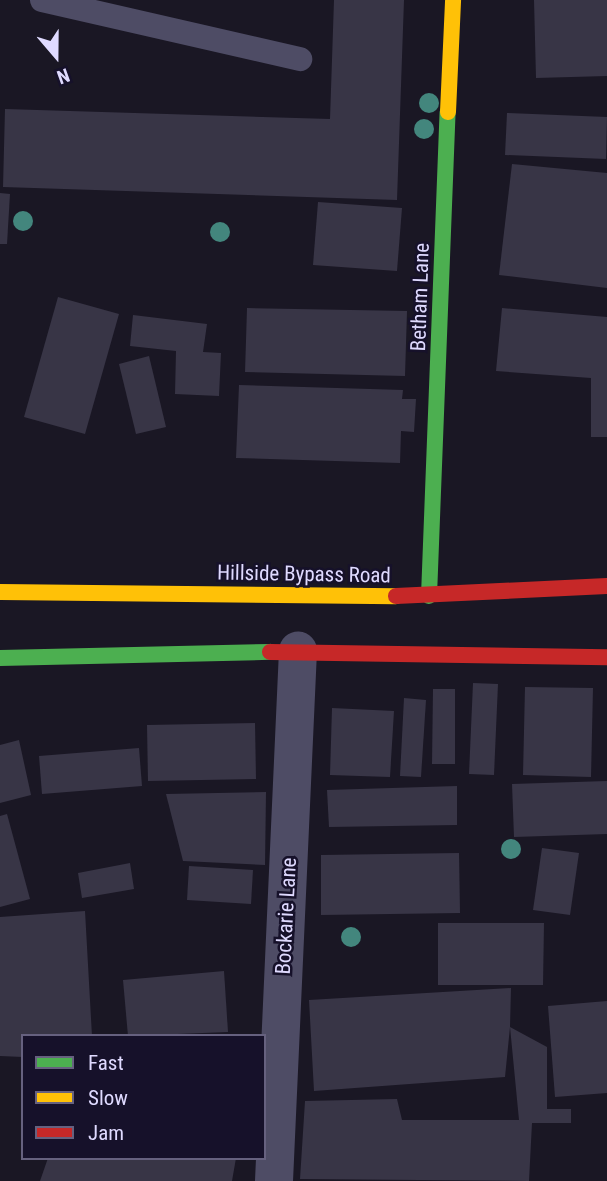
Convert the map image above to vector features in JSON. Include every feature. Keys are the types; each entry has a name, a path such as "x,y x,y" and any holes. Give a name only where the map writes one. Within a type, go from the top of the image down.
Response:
{"street":[{"name":"Betham Lane","path":"429,596 453,0"},
{"name":"Hillside Bypass Road","path":"0,592 429,596 607,586"},
{"path":"0,658 298,651 607,657"},
{"name":"Bockarie Lane","path":"274,1181 298,651"}],"lane":[{"path":"42,0 300,59"}],"building":[{"path":"334,0 404,0 397,200 3,187 5,109 330,119"},
{"path":"534,0 607,0 607,76 536,78"},
{"path":"507,113 607,117 606,159 505,155"},
{"path":"512,164 607,173 607,288 499,275"},
{"path":"0,193 10,194 7,244 0,244"},
{"path":"318,202 402,208 397,271 313,265"},
{"path":"58,297 119,314 85,434 24,417"},
{"path":"247,308 407,311 405,376 245,372"},
{"path":"502,308 607,317 607,437 591,437 591,378 496,371"},
{"path":"133,315 207,324 203,352 221,353 219,396 175,394 176,351 130,346"},
{"path":"149,356 166,427 136,434 119,364"},
{"path":"239,385 403,390 402,399 416,399 414,432 401,431 400,463 236,458"},
{"path":"473,683 498,684 494,775 469,774"},
{"path":"525,687 593,688 591,777 523,775"},
{"path":"433,689 455,689 455,764 432,764"},
{"path":"404,698 426,700 421,777 400,776"},
{"path":"332,708 394,711 390,777 330,775"},
{"path":"255,723 256,779 148,781 147,725"},
{"path":"19,740 31,795 0,803 0,745"},
{"path":"139,748 142,786 42,794 39,756"},
{"path":"607,781 607,834 514,837 512,784"},
{"path":"457,786 457,825 329,827 327,790"},
{"path":"266,792 265,865 183,861 166,794"},
{"path":"7,814 30,899 0,907 0,816"},
{"path":"542,848 579,853 570,915 533,910"},
{"path":"459,853 460,913 321,915 321,855"},
{"path":"130,863 134,889 82,898 78,873"},
{"path":"189,866 253,870 251,904 187,900"},
{"path":"85,911 92,1034 21,1034 21,1057 0,1056 0,917"},
{"path":"438,923 544,923 543,985 438,985"},
{"path":"224,971 228,1032 128,1034 123,980"},
{"path":"511,988 505,1077 314,1091 309,1000"},
{"path":"607,1001 607,1093 555,1097 548,1006"},
{"path":"510,1027 547,1047 547,1109 571,1109 571,1123 532,1123 529,1181 300,1179 305,1101 397,1099 402,1120 519,1120"},
{"path":"47,1160 236,1160 232,1181 40,1181"}],"traffic: fast":[{"path":"429,596 448,112"},
{"path":"0,658 270,652"}],"traffic: slow":[{"path":"448,112 453,0"},
{"path":"0,592 396,596"}],"traffic: jam":[{"path":"396,596 607,586"},
{"path":"270,652 607,657"}]}
